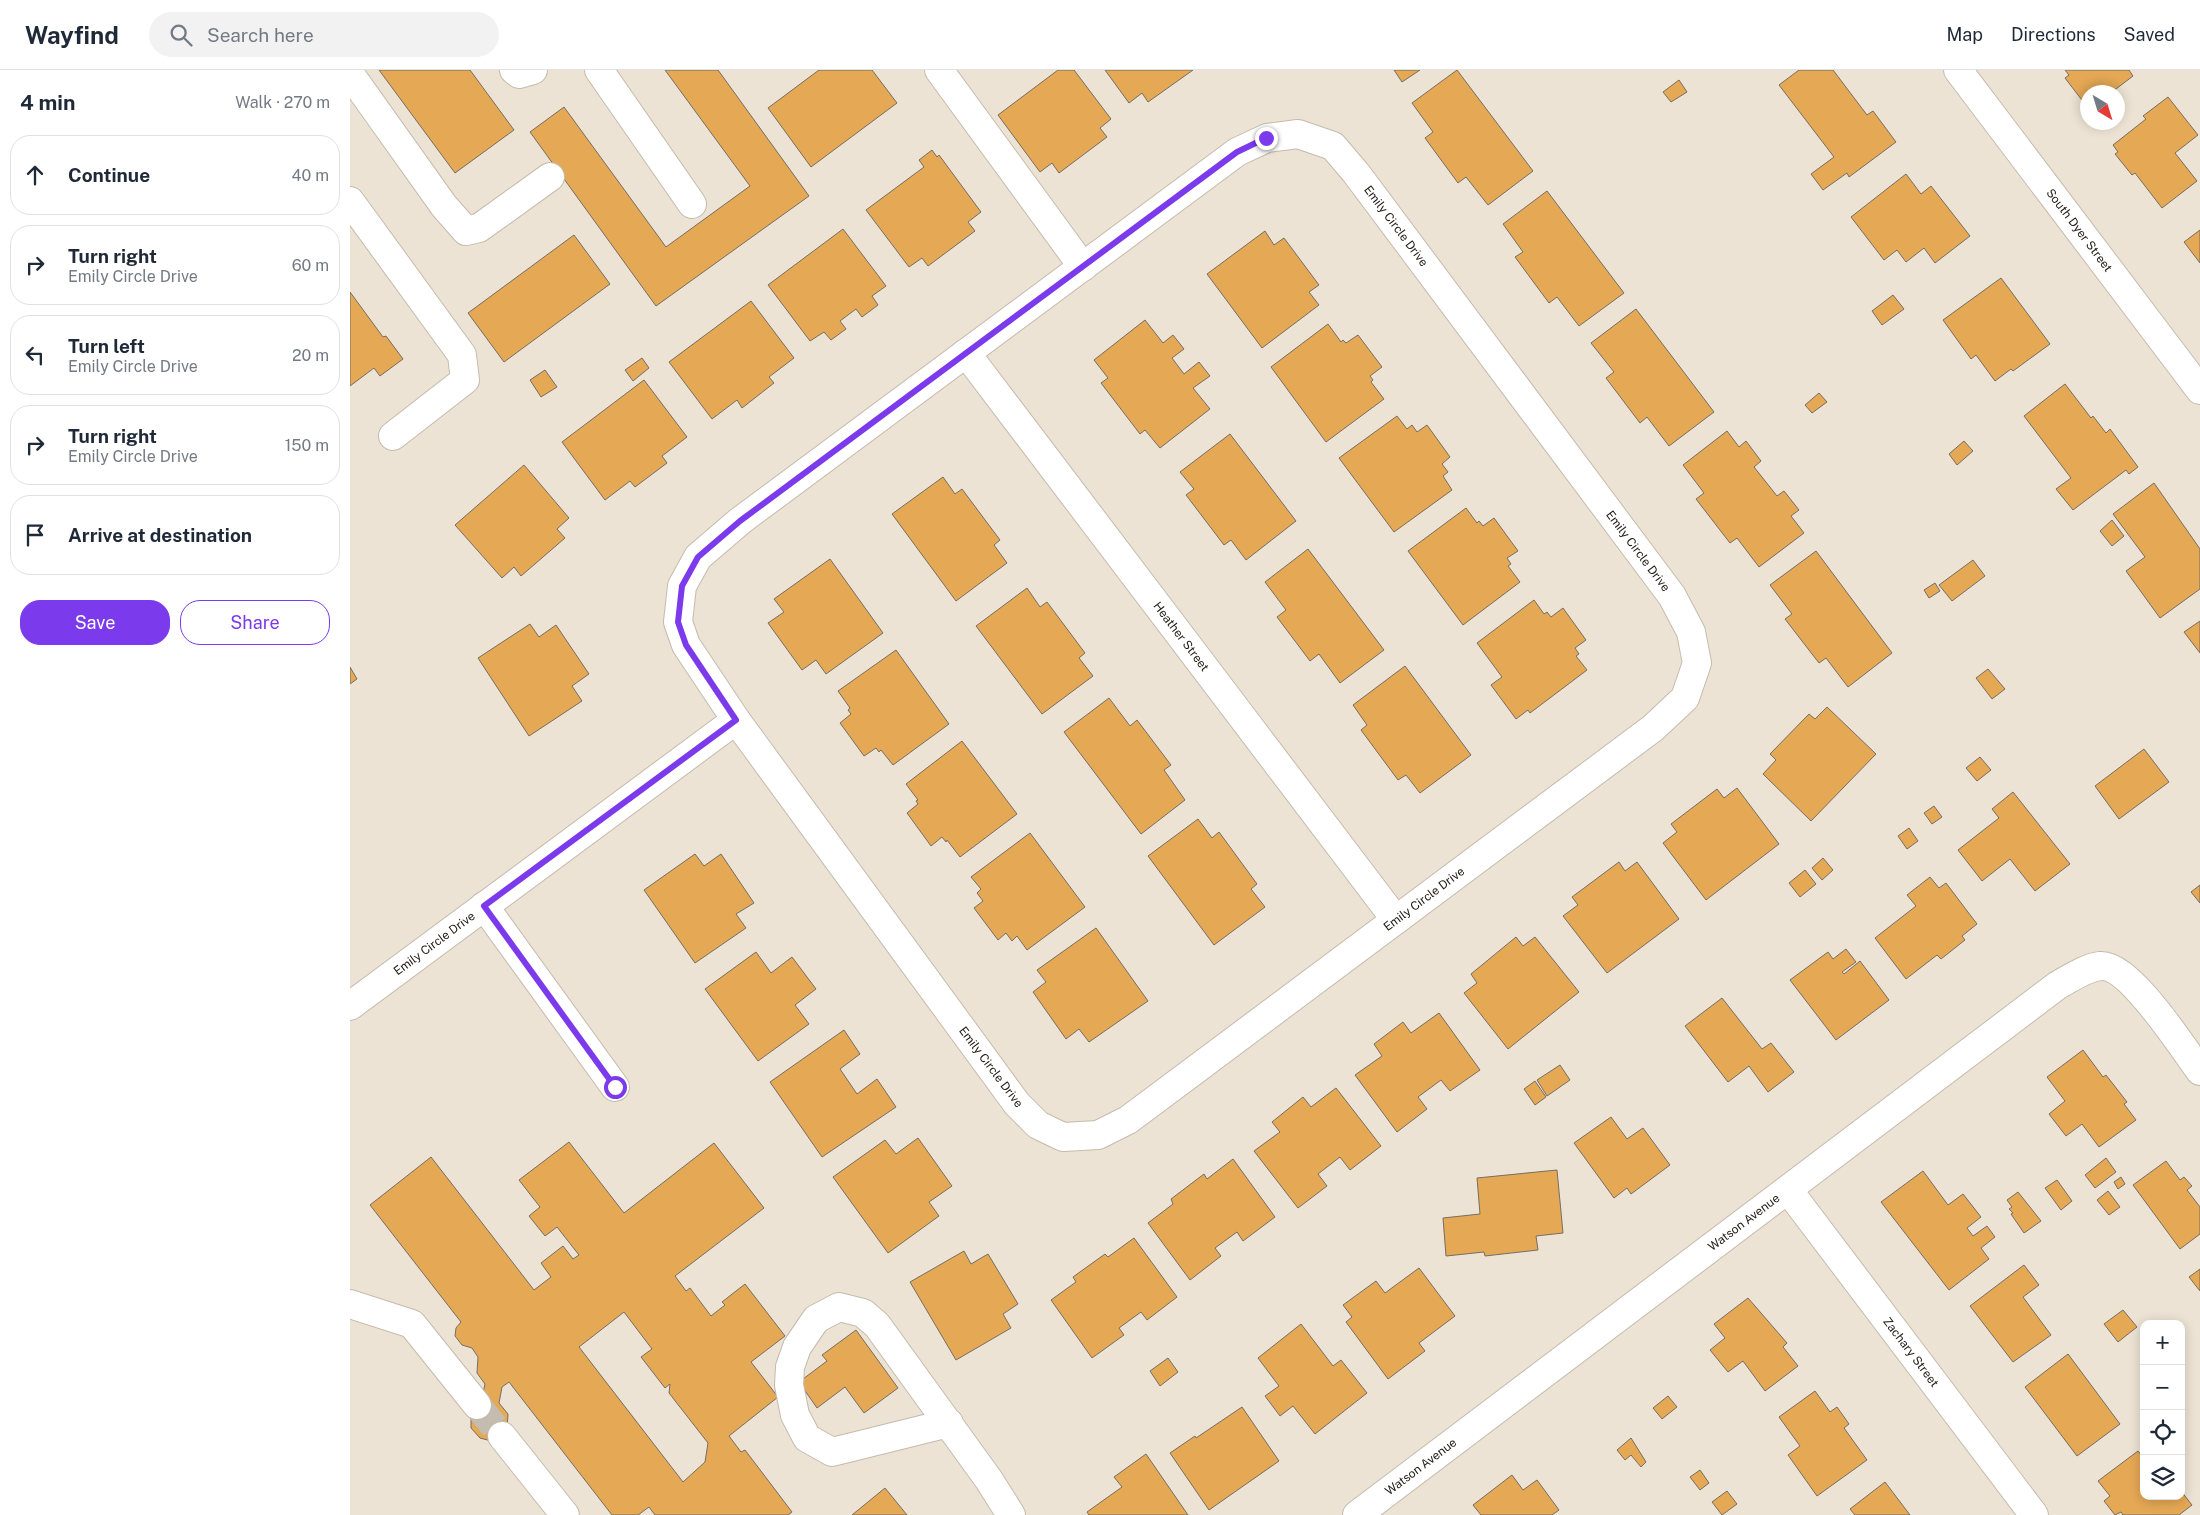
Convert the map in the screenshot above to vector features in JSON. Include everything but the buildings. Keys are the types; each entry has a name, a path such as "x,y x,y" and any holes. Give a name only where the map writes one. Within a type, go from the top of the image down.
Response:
{"street":[{"path":"514,70 519,74 533,70"},
{"path":"599,70 692,204"},
{"path":"939,70 1082,267"},
{"name":"South Dyer Street","path":"1958,70 2200,390"},
{"path":"350,74 444,206 466,231 479,228 550,177"},
{"name":"Emily Circle Drive","path":"1298,134 1333,146 1356,173 1666,588 1691,632 1697,663 1685,698 1654,728 1128,1120 1098,1135 1063,1136 1038,1125 1017,1104 736,720 686,645 678,622 682,586 698,557 740,521 966,353 1237,152 1266,138 1298,134"},
{"path":"350,201 462,356 465,380 393,436"},
{"name":"Heather Street","path":"966,353 1396,920"},
{"name":"Emily Circle Drive","path":"350,1006 736,720"},
{"path":"484,906 615,1087"},
{"name":"Watson Avenue","path":"1370,1511 1789,1190 2066,981 2082,971 2102,966 2122,974 2138,988 2200,1071"},
{"name":"Zachary Street","path":"1789,1190 2034,1515"},
{"path":"350,1304 412,1324 477,1405"},
{"path":"949,1423 832,1452 808,1438 795,1415 789,1385 790,1367 797,1347 816,1319 839,1307 863,1313 877,1325 949,1423 1011,1515"},
{"path":"502,1436 566,1515"}],"tunnel":[{"path":"477,1405 502,1436"}],"route":[{"path":"615,1087 484,906 736,720 686,645 678,622 682,586 698,557 740,521 1237,152 1266,138"}]}
